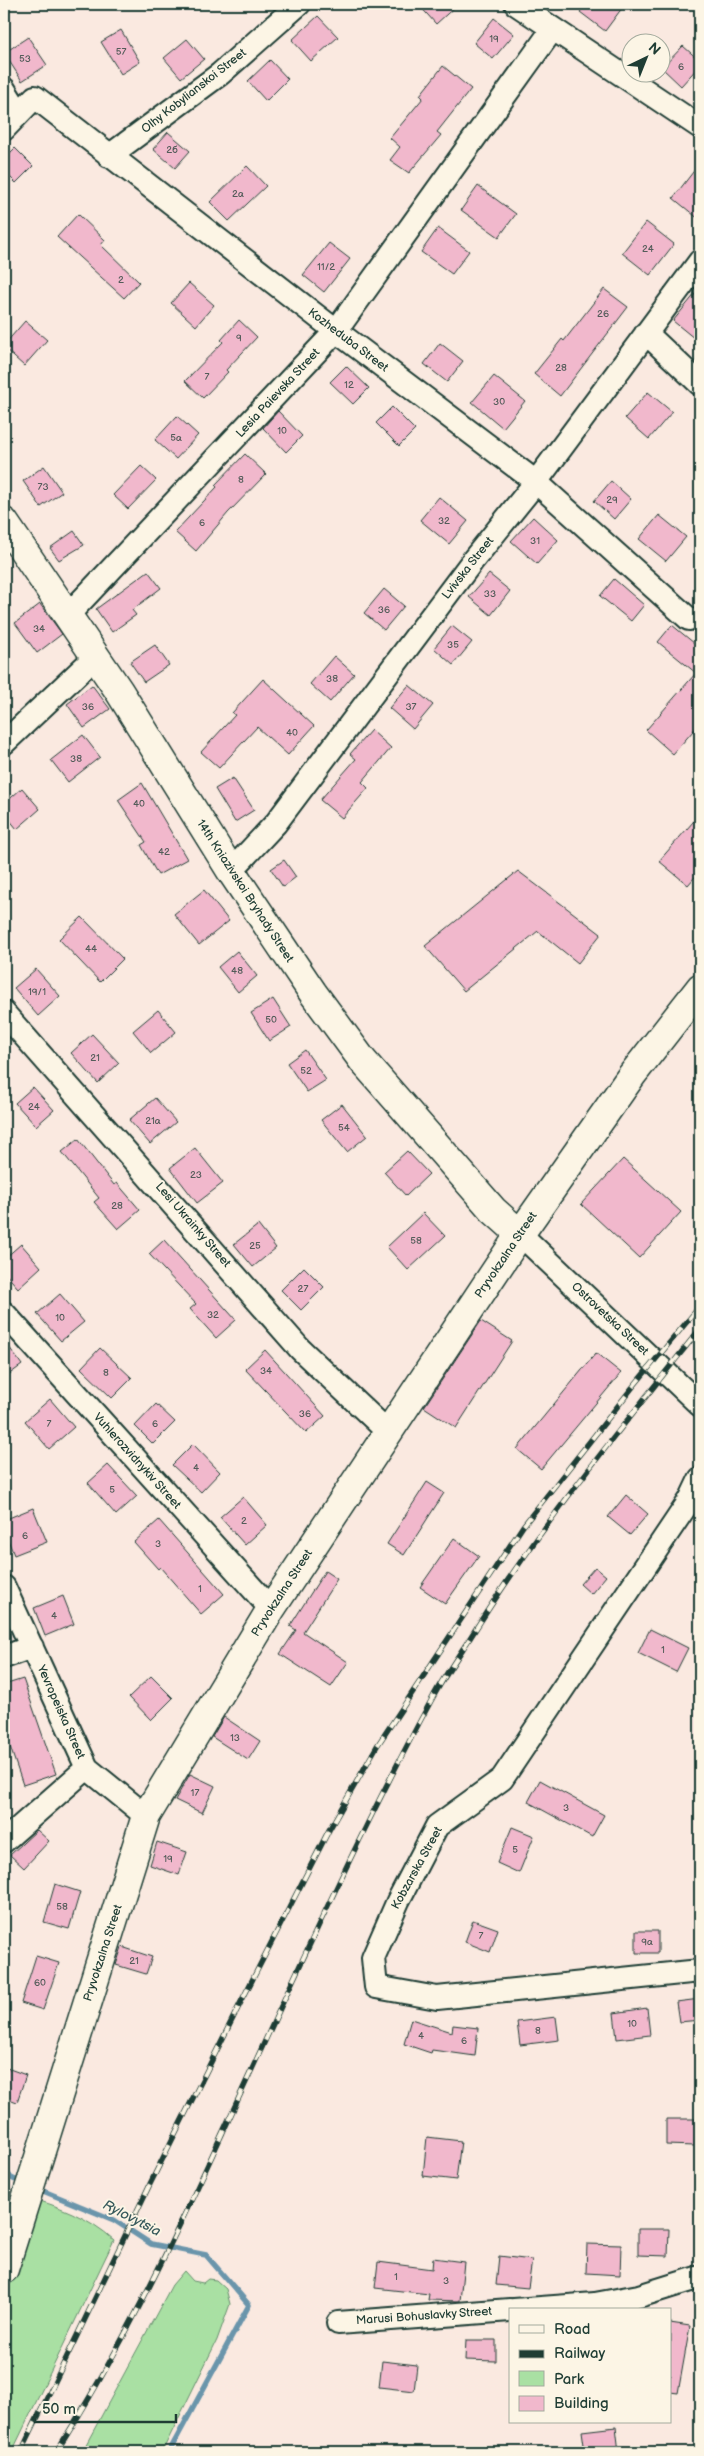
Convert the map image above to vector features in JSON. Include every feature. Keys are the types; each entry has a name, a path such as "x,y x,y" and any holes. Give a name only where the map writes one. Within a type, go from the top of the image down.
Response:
{"street":[{"name":"Olhy Kobylianskoi Street","path":"109,156 220,74 299,4"},
{"path":"516,4 552,30 700,126"},
{"name":"Lesia Paievska Street","path":"68,615 336,331 552,30"},
{"path":"4,89 20,113"},
{"name":"Kozheduba Street","path":"4,130 35,97 336,331 536,482 689,620"},
{"name":"Lvivska Street","path":"231,871 276,823 474,559 536,482 700,261"},
{"path":"646,333 700,384"},
{"name":"14th Kniazivskoi Bryhady Street","path":"4,522 119,691 231,871 313,993 363,1061 493,1210 520,1234"},
{"path":"4,742 95,657"},
{"name":"Pryvokzalna Street","path":"4,2269 39,2152 146,1816 271,1609 520,1234 632,1075 700,988"},
{"name":"Lesi Ukrainky Street","path":"4,1013 300,1349 388,1432"},
{"name":"Ostrovetska Street","path":"520,1234 700,1405"},
{"name":"Vuhlerozvidnykiv Street","path":"4,1313 271,1609"},
{"name":"Kobzarska Street","path":"700,1479 690,1500 502,1778 437,1826 398,1901 373,1958 376,1986 438,1998 700,1971"},
{"name":"Yevropeiska Street","path":"4,1587 87,1768 146,1816"},
{"path":"4,1657 32,1647"},
{"path":"4,1841 87,1768"},
{"name":"Marusi Bohuslavky Street","path":"539,2308 594,2304 630,2298 700,2276"},
{"name":"Marusi Bohuslavky Street","path":"338,2323 509,2310"}],"green space":[{"path":"24,2197 72,2213 105,2232 114,2240 12,2452 4,2452 4,2252"},
{"path":"184,2271 193,2281 203,2283 208,2279 216,2280 226,2289 230,2304 217,2340 162,2452 82,2452 172,2285"}],"building":[{"path":"418,4 458,4 436,24"},
{"path":"586,4 625,4 605,31 580,12"},
{"path":"318,16 338,37 311,61 292,40"},
{"path":"494,18 514,34 493,59 474,43"},
{"path":"121,30 140,62 121,74 101,42"},
{"path":"28,37 47,65 22,81 4,53"},
{"path":"187,39 204,59 181,78 164,58"},
{"path":"683,46 700,61 700,65 681,86 672,77 672,58"},
{"path":"270,60 288,79 266,101 248,81"},
{"path":"443,66 471,89 437,132 441,135 409,173 390,160 400,147 390,138 423,98 420,95"},
{"path":"168,132 190,151 175,168 153,149"},
{"path":"15,148 33,166 16,183 4,171 4,159"},
{"path":"700,163 700,220 673,198"},
{"path":"247,166 266,186 229,221 210,202"},
{"path":"478,186 516,214 499,237 461,210"},
{"path":"78,214 105,240 101,245 139,282 124,298 57,237"},
{"path":"646,222 674,244 650,275 622,253"},
{"path":"438,228 469,251 452,274 421,252"},
{"path":"329,243 350,259 324,292 303,275"},
{"path":"189,283 214,305 196,326 171,303"},
{"path":"700,288 700,343 673,321"},
{"path":"604,289 628,307 560,396 534,374 562,339 564,341"},
{"path":"239,320 257,337 203,398 185,381 223,342 221,340"},
{"path":"25,321 47,340 24,366 4,348 4,345"},
{"path":"440,343 463,361 447,382 424,364"},
{"path":"346,366 369,388 353,404 330,382"},
{"path":"494,376 525,401 503,428 472,402"},
{"path":"648,392 672,412 649,439 625,418"},
{"path":"392,407 415,430 399,446 376,423"},
{"path":"278,411 302,436 286,452 263,428"},
{"path":"177,416 198,435 176,459 155,440"},
{"path":"245,454 266,474 228,513 196,551 175,532 217,487 215,485"},
{"path":"44,466 62,492 41,507 23,481"},
{"path":"141,466 156,480 128,509 113,495"},
{"path":"611,481 631,499 614,519 594,501"},
{"path":"439,497 468,521 449,544 420,520"},
{"path":"659,515 686,537 666,561 639,539"},
{"path":"533,517 558,540 537,564 511,541"},
{"path":"74,531 84,545 59,560 50,548"},
{"path":"148,571 161,588 132,610 136,615 112,632 96,609"},
{"path":"489,574 510,591 491,615 469,597"},
{"path":"614,579 644,605 631,621 600,596"},
{"path":"384,589 404,606 384,630 364,613"},
{"path":"40,604 62,634 37,653 15,623"},
{"path":"672,625 700,648 700,723 673,754 646,730 696,673 658,642"},
{"path":"452,626 472,642 453,665 434,648"},
{"path":"155,645 169,665 144,682 130,662"},
{"path":"334,656 354,674 330,702 310,684"},
{"path":"263,679 314,726 288,755 257,727 219,768 201,752 235,715 232,713"},
{"path":"92,685 110,709 84,728 67,704"},
{"path":"409,685 433,705 413,729 389,708"},
{"path":"371,730 391,748 362,782 368,788 342,818 320,800 356,759 350,754"},
{"path":"83,735 100,757 68,782 51,760"},
{"path":"233,778 254,810 235,822 215,789"},
{"path":"142,783 187,859 158,875 141,845 146,842 118,800"},
{"path":"22,788 40,809 17,829 4,813 4,804"},
{"path":"700,814 700,871 688,885 659,861"},
{"path":"284,860 296,877 283,887 271,869"},
{"path":"518,871 601,934 578,963 538,931 464,991 425,946"},
{"path":"204,890 229,921 199,945 174,914"},
{"path":"82,917 123,959 100,982 59,939"},
{"path":"237,951 257,976 238,992 218,967"},
{"path":"36,969 60,996 38,1016 14,988"},
{"path":"273,999 291,1027 269,1041 251,1013"},
{"path":"158,1010 176,1032 151,1053 133,1031"},
{"path":"92,1034 119,1063 98,1083 71,1053"},
{"path":"305,1050 326,1080 307,1092 287,1063"},
{"path":"33,1087 54,1110 36,1126 15,1103"},
{"path":"155,1098 176,1122 150,1144 129,1120"},
{"path":"342,1104 367,1136 347,1152 321,1120"},
{"path":"78,1139 114,1185 117,1183 140,1210 118,1229 94,1202 99,1198 62,1152"},
{"path":"195,1148 223,1183 197,1203 170,1168"},
{"path":"407,1151 429,1174 406,1196 384,1172"},
{"path":"623,1159 681,1212 639,1258 581,1204"},
{"path":"423,1213 445,1236 408,1270 387,1247"},
{"path":"258,1225 276,1248 253,1267 234,1244"},
{"path":"164,1240 236,1320 216,1338 190,1309 196,1304 149,1254"},
{"path":"21,1244 41,1267 18,1288 4,1272 4,1259"},
{"path":"304,1267 324,1287 301,1310 281,1290"},
{"path":"60,1294 84,1322 61,1341 37,1314"},
{"path":"481,1321 512,1341 456,1428 424,1407"},
{"path":"4,1340 22,1365 4,1378"},
{"path":"100,1348 132,1378 112,1398 81,1368"},
{"path":"265,1350 325,1416 306,1433 245,1369"},
{"path":"596,1353 621,1373 541,1469 517,1449"},
{"path":"50,1399 74,1427 49,1449 25,1421"},
{"path":"156,1404 175,1422 153,1444 135,1426"},
{"path":"193,1444 220,1472 201,1492 172,1465"},
{"path":"108,1465 137,1496 116,1515 88,1483"},
{"path":"427,1482 444,1493 404,1555 387,1544"},
{"path":"626,1495 648,1514 630,1535 608,1517"},
{"path":"243,1497 267,1525 245,1545 220,1517"},
{"path":"33,1508 47,1542 14,1555 4,1530 4,1520"},
{"path":"159,1520 224,1594 201,1614 160,1567 158,1569 134,1542"},
{"path":"454,1538 479,1556 445,1604 420,1587"},
{"path":"595,1567 606,1576 591,1594 580,1584"},
{"path":"325,1571 337,1579 303,1632 348,1662 331,1687 280,1654 296,1630 290,1626"},
{"path":"63,1596 74,1624 45,1636 34,1608"},
{"path":"650,1629 688,1648 676,1672 638,1653"},
{"path":"151,1676 173,1698 151,1720 129,1697"},
{"path":"23,1679 56,1774 23,1785 4,1729 4,1685"},
{"path":"224,1717 260,1741 248,1760 212,1737"},
{"path":"190,1774 215,1786 202,1813 175,1800"},
{"path":"540,1780 604,1815 592,1837 528,1802"},
{"path":"512,1827 534,1836 519,1873 497,1863"},
{"path":"37,1830 49,1841 24,1868 10,1855"},
{"path":"157,1842 187,1852 179,1875 150,1865"},
{"path":"55,1884 80,1892 69,1929 44,1922"},
{"path":"473,1920 498,1929 490,1952 465,1942"},
{"path":"636,1931 658,1931 658,1953 636,1953"},
{"path":"122,1947 152,1957 146,1974 116,1965"},
{"path":"36,1956 59,1963 43,2010 21,2003"},
{"path":"700,1999 700,2020 679,2022 676,2002"},
{"path":"647,2008 650,2035 617,2039 614,2013"},
{"path":"556,2017 559,2040 520,2045 517,2022"},
{"path":"411,2019 452,2032 453,2025 478,2028 475,2056 432,2050 431,2053 404,2044"},
{"path":"4,2067 26,2075 17,2102 4,2097"},
{"path":"666,2119 696,2119 695,2146 666,2145"},
{"path":"427,2137 461,2141 456,2180 423,2176"},
{"path":"638,2229 669,2229 668,2256 638,2255"},
{"path":"587,2244 621,2245 620,2275 586,2273"},
{"path":"499,2256 532,2260 528,2288 496,2285"},
{"path":"433,2258 464,2262 460,2301 428,2300 429,2294 375,2288 378,2262 432,2269"},
{"path":"672,2323 690,2326 678,2393 672,2392"},
{"path":"466,2340 496,2340 496,2361 465,2360"},
{"path":"382,2361 417,2365 414,2391 379,2387"},
{"path":"616,2427 619,2452 585,2452 582,2431"}],"waterway":[{"name":"Rylovytsia","path":"4,2169 11,2178 23,2183"},
{"name":"Rylovytsia","path":"36,2188 114,2220 151,2244 206,2255 249,2305 169,2452"}],"railway":[{"path":"21,2452 150,2184 241,2002 329,1830 377,1746 523,1526 632,1388 700,1306"},
{"path":"56,2452 80,2414 145,2296 350,1860 436,1691 523,1558 610,1442 700,1329"}]}
